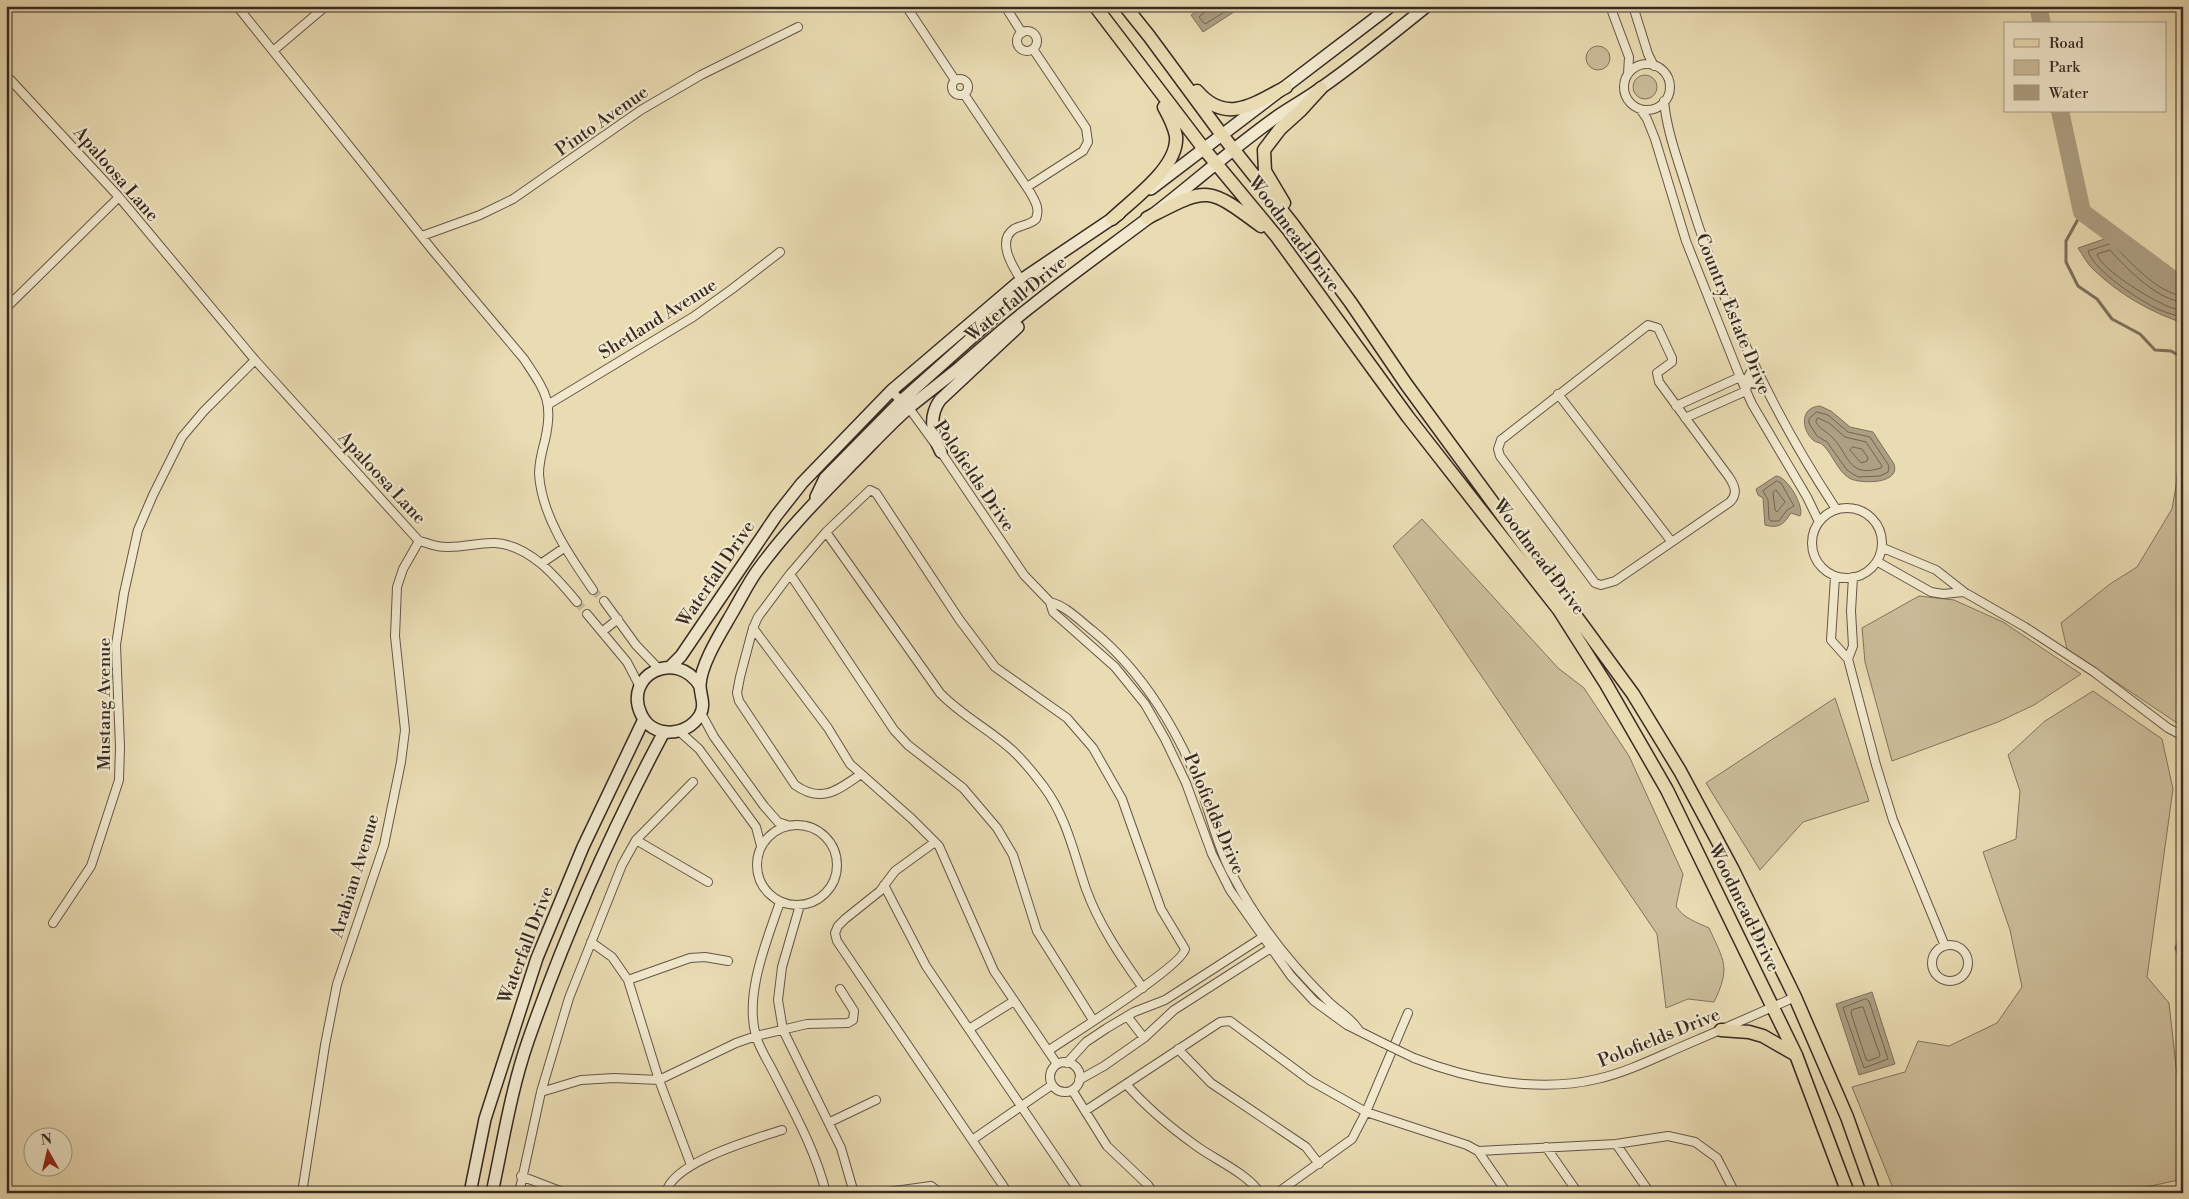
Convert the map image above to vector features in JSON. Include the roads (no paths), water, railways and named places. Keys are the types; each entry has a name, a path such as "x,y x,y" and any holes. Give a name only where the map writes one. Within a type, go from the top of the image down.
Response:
{"main road":[{"name":"Woodmead Drive","path":"1095,6 1204,149 1277,237 1408,417 1559,610 1606,684 1667,790 1773,1007 1796,1056 1848,1193"},
{"name":"Woodmead Drive","path":"1125,6 1351,303 1427,414 1633,694 1680,771 1732,868 1795,997 1847,1117 1874,1193"},
{"name":"Waterfall Drive","path":"664,668 689,644 776,516 797,490 891,391 1021,280 1112,219 1391,6"},
{"name":"Waterfall Drive","path":"700,686 706,662 715,642 756,572 815,501 905,405 1274,119 1321,88 1427,6"},
{"path":"1149,36 1204,99 1214,106 1229,110 1237,109 1259,102 1286,86"},
{"path":"1112,219 1169,163 1176,142 1172,123 1160,97 1120,40"},
{"path":"1294,226 1282,198 1266,171 1264,150 1280,129 1321,88"},
{"path":"1148,218 1194,195 1212,195 1234,205 1277,237"},
{"path":"905,405 1016,300 1020,294 1021,280"},
{"path":"941,452 934,434 932,416 934,408 940,400 1023,322 1030,307"},
{"path":"664,668 688,672 700,686 703,696 701,713 692,724 679,731 664,732 649,725 639,711 637,701 640,687 647,676 664,668"},
{"name":"Waterfall Drive","path":"470,1193 485,1119 537,958 583,846 644,719"},
{"name":"Waterfall Drive","path":"492,1193 528,1042 591,882 623,808 664,732"},
{"path":"1721,1030 1749,1032 1762,1036 1796,1056"}],"street":[{"path":"236,6 524,360 546,394 549,404 548,422 540,462 541,488 564,548 593,590"},
{"path":"273,51 326,6"},
{"path":"906,6 955,80"},
{"path":"1005,6 1022,32"},
{"path":"1610,6 1629,57 1628,74 1624,82 1625,94 1631,104 1640,109 1653,109 1664,101 1669,90 1668,78 1654,66 1648,54 1633,6"},
{"name":"Pinto Avenue","path":"422,236 480,215 513,199 641,110 701,75 798,27"},
{"path":"1022,32 1032,32 1035,36 1037,40 1033,49 1024,51 1017,45 1018,36 1022,32"},
{"path":"1027,188 1083,151 1088,138 1086,128 1033,49"},
{"path":"1628,74 1640,65 1654,66"},
{"name":"Apaloosa Lane","path":"6,75 119,196 255,360 419,540 443,547 501,544 526,554 542,564 577,602"},
{"path":"955,80 952,83 952,92 956,95 964,94"},
{"path":"955,80 967,82 967,91 964,94"},
{"path":"964,94 1027,188 1038,211 1036,219 1011,232 1006,243 1008,253 1021,280"},
{"name":"Country Estate Drive","path":"1664,101 1668,126 1697,223 1754,368 1816,478 1836,509"},
{"name":"Country Estate Drive","path":"1640,109 1647,119 1653,134 1686,241 1746,391 1807,496 1818,522"},
{"path":"6,308 119,196"},
{"name":"Shetland Avenue","path":"549,404 693,317 780,252"},
{"path":"1648,325 1658,328 1672,356 1672,362 1657,373 1657,377 1676,406 1729,477 1736,492 1730,502 1615,581 1603,585 1595,583 1498,452 1501,440 1558,394 1648,325"},
{"name":"Mustang Avenue","path":"53,923 88,872 119,780 120,747 116,645 124,593 140,523 169,460 182,437 204,411 255,360"},
{"path":"1686,418 1746,391 1747,382 1754,368"},
{"path":"1676,406 1740,377 1747,382 1763,385"},
{"name":"Polofields Drive","path":"891,391 905,405 941,452 1024,575 1050,602 1053,612 1115,667 1145,704 1165,739 1186,783 1212,854 1230,890 1262,938 1314,1001 1347,1025 1359,1029 1414,1058 1439,1068 1491,1080 1544,1084 1597,1079 1618,1072 1721,1030 1795,997"},
{"path":"1558,394 1671,542"},
{"path":"861,774 840,789 820,795 802,790 795,785 739,702 737,693 753,628 758,617 790,574 826,532 867,492 876,493 959,619 995,667 1066,718 1093,748 1122,799 1161,909 1185,950 1182,958 1143,988 1048,1050"},
{"path":"1850,507 1864,511 1876,520 1882,534 1883,548 1878,562 1867,572 1844,579 1825,572 1813,554 1811,543 1813,532 1818,522 1836,509 1850,507"},
{"path":"826,532 940,693 961,714 1013,750 1044,787 1057,807 1068,831 1086,888 1098,917 1118,953 1143,988"},
{"name":"Arabian Avenue","path":"302,1193 325,1045 337,984 384,845 401,762 405,730 395,636 397,587 403,569 419,540"},
{"path":"542,564 564,548"},
{"path":"1883,548 1929,566 1964,592 2025,627 2087,668 2168,728 2183,736"},
{"path":"1878,562 1931,592 1952,594 1964,592"},
{"path":"790,574 894,730 908,745 963,788 997,828 1013,855 1037,931 1093,1020"},
{"path":"1835,577 1831,637 1848,659 1876,765 1893,820 1945,946"},
{"path":"1848,659 1853,646 1851,611 1854,577"},
{"path":"604,601 636,645 664,668"},
{"name":"Polofields Drive","path":"1050,602 1060,604 1107,643 1137,676 1165,716 1184,750 1232,874 1278,944 1328,1002 1352,1020 1359,1029"},
{"path":"587,614 627,662 640,687"},
{"path":"603,631 618,619"},
{"path":"753,628 828,728 850,764 935,842 946,861 987,956 1014,1001 1058,1064"},
{"path":"701,713 714,737 773,818 781,824 805,825 816,829 832,845 837,856 838,868 830,889 816,900 800,906 780,902 772,897 760,882 756,864 761,846 773,832 789,825"},
{"path":"679,731 699,749 756,827 761,846"},
{"path":"519,1193 542,1092 569,998 622,865 636,840 693,782"},
{"path":"636,840 708,882"},
{"path":"935,842 896,871 874,896 838,926 835,933 837,941 1008,1193"},
{"path":"884,884 926,966 1080,1193"},
{"path":"780,902 767,940 754,996 756,1036 805,1135 826,1193"},
{"path":"800,906 788,944 778,1000 783,1030 830,1122 841,1148 854,1193"},
{"path":"1067,1063 1086,1042 1127,1016 1166,1000 1270,933"},
{"path":"591,942 612,957 628,980 659,1080 691,1165"},
{"path":"1072,1090 1079,1080 1104,1066 1144,1038 1174,1010 1278,944"},
{"path":"1945,946 1960,948 1967,957 1968,963 1965,974 1955,981 1949,982 1938,977 1932,967 1934,955 1945,946"},
{"path":"628,980 690,958 705,957 728,961"},
{"path":"542,1092 581,1080 614,1078 659,1080 736,1043 756,1036 807,1024 848,1023 853,1020 854,1012 840,989"},
{"path":"1166,1000 1174,1010"},
{"path":"969,1029 1014,1001"},
{"path":"1277,1193 1352,1139 1366,1112 1408,1013"},
{"path":"1127,1016 1144,1038"},
{"path":"1085,1111 1220,1022 1230,1021 1310,1081 1366,1112 1467,1145 1478,1151 1507,1193"},
{"path":"1178,1049 1211,1083 1306,1147 1319,1164"},
{"path":"1072,1090 1060,1091 1052,1085 1051,1071 1058,1064 1067,1063 1078,1070 1079,1080"},
{"path":"1126,1084 1159,1116 1194,1144 1251,1181 1260,1193"},
{"path":"972,1140 1052,1085"},
{"path":"1072,1090 1107,1146 1159,1193"},
{"path":"830,1122 876,1100"},
{"path":"666,1193 670,1183 691,1165 737,1144 782,1130"},
{"path":"1478,1151 1616,1144 1668,1136 1695,1142 1717,1158 1735,1193"},
{"path":"1616,1144 1650,1193"},
{"path":"1546,1147 1578,1193"},
{"path":"522,1176 565,1193"},
{"path":"1148,1185 1153,1193"},
{"path":"880,1193 925,1186 931,1186 940,1193"}],"water":[{"path":"1205,6 1239,6 1240,8 1203,32 1191,15"},
{"path":"2113,236 2145,268 2183,291 2183,323 2147,308 2114,287 2092,268 2078,248"},
{"path":"1820,406 1831,411 1850,427 1873,432 1894,464 1894,471 1891,476 1869,482 1854,480 1845,475 1822,444 1815,442 1806,430 1804,419 1806,414 1813,407"},
{"path":"1776,476 1780,477 1790,486 1798,499 1801,512 1800,516 1791,513 1781,525 1770,526 1765,525 1763,498 1758,495 1756,489"},
{"path":"1872,992 1895,1064 1859,1075 1836,1004"}],"waterway":[{"path":"2038,6 2042,22"},
{"path":"2060,112 2082,212 2183,287"},
{"path":"2082,212 2066,241 2066,262 2078,286 2097,299 2112,319 2140,334 2155,350 2171,351 2183,358"},
{"path":"2183,931 2176,948 2180,958 2183,960"}],"tunnel":[{"path":"593,590 604,601"},
{"path":"577,602 587,614"}]}
